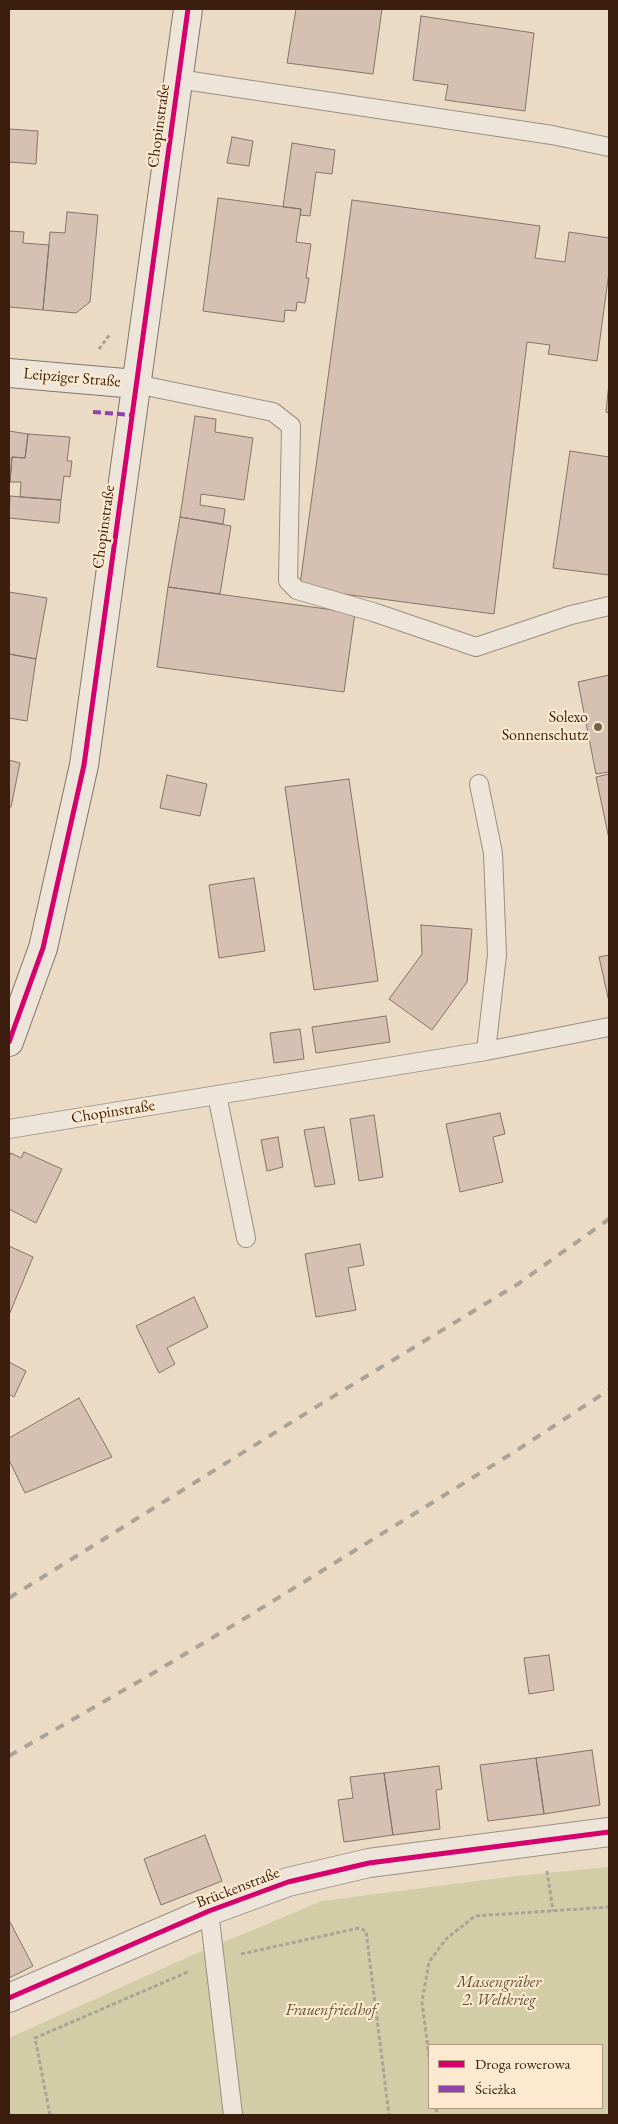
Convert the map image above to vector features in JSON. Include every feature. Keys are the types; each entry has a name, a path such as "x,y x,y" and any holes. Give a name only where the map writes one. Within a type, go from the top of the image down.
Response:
{"street":[{"name":"Chopinstraße","path":"9,1042 43,948 84,765 188,9"},
{"name":"Leipziger Straße","path":"9,373 136,384"},
{"name":"Brückenstraße","path":"9,1998 209,1912 288,1882 369,1864 609,1832"}],"lane":[{"path":"178,79 552,135 609,147"},
{"path":"136,384 273,412 291,426 288,581 297,590 373,612 476,647 571,615 609,606"},
{"path":"479,784 493,853 497,955 486,1051"},
{"name":"Chopinstraße","path":"9,1129 486,1051 609,1027"},
{"path":"217,1095 246,1238"},
{"path":"209,1912 233,2115"}],"path":[{"path":"543,1841 553,1911"},
{"path":"428,2049 422,2002 430,1962 446,1939 475,1916 609,1907"},
{"path":"50,2115 35,2038 215,1960 360,1928 366,1932 389,2115"}],"green space":[{"name":"Frauenfriedhof","path":"609,1867 609,2115 9,2115 9,2038 188,1957 322,1901 516,1876"}],"building":[{"path":"296,9 382,9 373,74 287,63"},
{"path":"421,16 534,33 525,111 445,100 448,85 413,80"},
{"path":"9,129 38,131 36,164 9,162"},
{"path":"232,137 253,141 249,166 227,163"},
{"path":"292,143 335,150 332,174 316,172 310,216 300,215 301,209 283,207"},
{"path":"218,198 301,209 296,242 311,244 306,278 309,278 305,303 297,302 296,311 285,310 284,322 203,311"},
{"path":"352,200 540,226 535,258 565,262 569,232 609,238 609,272 597,361 548,354 550,345 527,342 494,614 336,593 300,585"},
{"path":"67,212 98,215 90,302 76,313 43,310 50,232 65,233"},
{"path":"9,231 24,232 23,243 49,245 43,310 9,307"},
{"path":"609,383 609,413 606,412"},
{"path":"195,416 216,419 215,432 253,438 244,500 201,494 200,505 225,509 223,524 180,517"},
{"path":"9,431 28,434 25,458 12,457 10,482"},
{"path":"28,434 70,437 67,461 72,461 70,477 64,476 61,500 20,497 21,482 10,482 12,457 25,458"},
{"path":"570,451 609,457 609,575 553,568"},
{"path":"10,496 61,500 59,523 9,518"},
{"path":"180,517 231,526 220,594 168,587"},
{"path":"168,587 355,613 344,692 157,667"},
{"path":"9,592 47,598 36,659 9,654"},
{"path":"9,654 36,659 27,721 9,718"},
{"name":"Solexo Sonnenschutz","path":"609,675 609,772 596,774 578,682"},
{"path":"9,760 20,763 11,807 9,807"},
{"path":"609,774 609,839 596,777"},
{"path":"167,775 207,784 200,816 160,808"},
{"path":"349,779 378,981 314,990 285,787"},
{"path":"254,878 265,951 219,958 209,885"},
{"path":"421,925 472,929 467,982 432,1030 389,999 422,954"},
{"path":"609,955 609,1002 599,957"},
{"path":"386,1016 390,1042 316,1053 312,1027"},
{"path":"300,1029 304,1059 274,1063 270,1033"},
{"path":"500,1113 505,1134 493,1137 503,1182 460,1192 446,1124"},
{"path":"374,1115 383,1177 359,1181 350,1119"},
{"path":"324,1127 335,1184 315,1187 304,1130"},
{"path":"278,1137 283,1167 267,1171 261,1140"},
{"path":"24,1152 62,1169 36,1223 9,1209 9,1157 11,1153 21,1158"},
{"path":"360,1244 364,1265 348,1268 356,1310 316,1317 305,1254"},
{"path":"9,1246 33,1257 9,1315"},
{"path":"194,1297 208,1327 167,1348 175,1364 159,1373 136,1326"},
{"path":"9,1362 26,1371 14,1397 9,1394"},
{"path":"79,1398 112,1457 25,1493 9,1460 9,1438"},
{"path":"549,1655 554,1690 529,1694 524,1658"},
{"path":"592,1750 600,1805 544,1814 536,1758"},
{"path":"536,1758 544,1814 488,1821 480,1765"},
{"path":"439,1766 442,1789 436,1790 440,1829 393,1835 384,1773"},
{"path":"384,1773 393,1835 344,1842 338,1800 353,1798 350,1777"},
{"path":"205,1835 222,1881 161,1905 144,1859"},
{"path":"9,1920 33,1966 9,1978"}],"railway":[{"path":"9,1598 518,1284 609,1219"},
{"path":"9,1756 252,1614 511,1454 609,1390"}],"marked path":[{"path":"93,412 132,415"}],"cycle path":[{"path":"9,1042 43,948 84,765 188,9"},
{"path":"9,1998 209,1911 288,1882 369,1863 609,1832"}],"place":[{"name":"Solexo Sonnenschutz","path":"598,727"}],"park label":[{"name":"Massengräber 2. Weltkrieg","path":"499,1992"}]}
